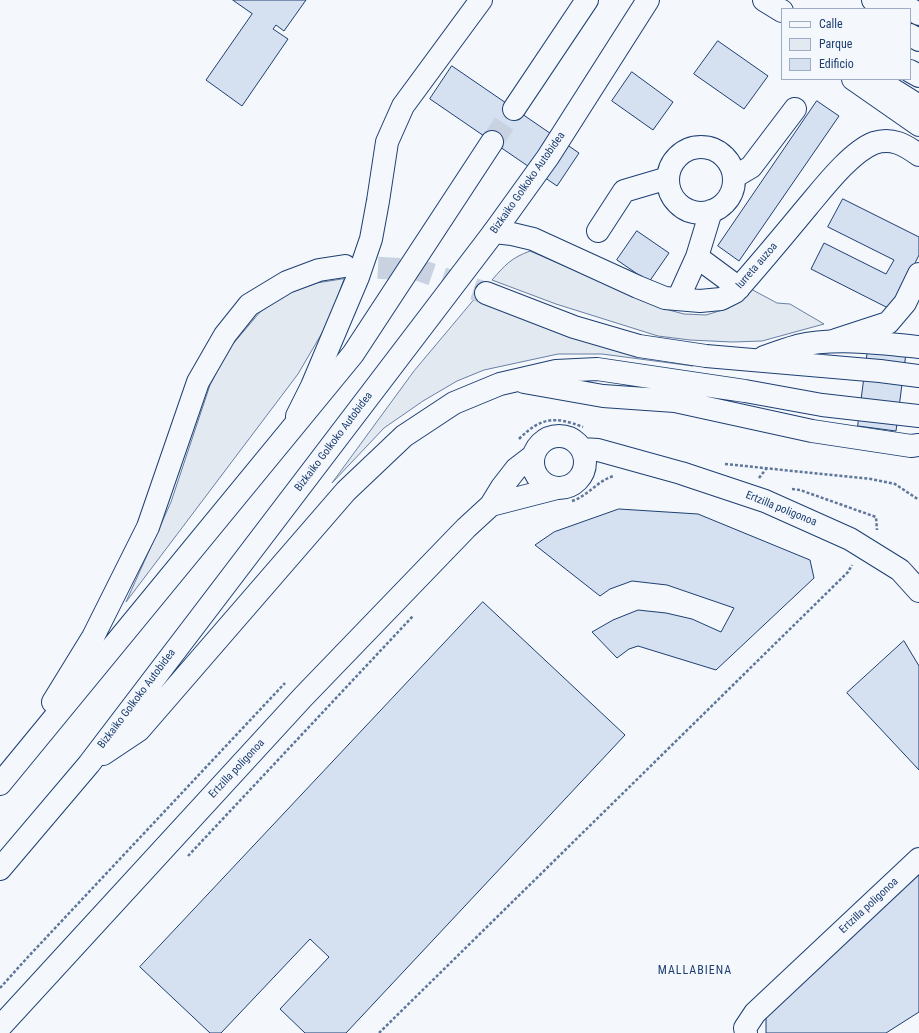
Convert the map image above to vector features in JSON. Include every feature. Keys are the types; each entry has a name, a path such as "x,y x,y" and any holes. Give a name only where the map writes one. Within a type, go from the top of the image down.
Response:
{"main road":[{"path":"290,432 312,386 358,277 371,239 387,142 403,106 481,0"},
{"path":"514,109 587,0"},
{"name":"Bizkaiko Golkoko Autobidea","path":"0,869 89,764 494,232 548,157 648,0"},
{"path":"764,0 781,10"},
{"path":"882,4 897,8"},
{"path":"854,80 911,121 919,125"},
{"path":"878,80 919,106"},
{"path":"897,80 919,92"},
{"path":"734,177 751,167 795,109"},
{"name":"Iurreta auzoa","path":"494,232 512,234 533,239 665,298 700,301 721,299 735,292 739,288 835,175 854,156 874,143 887,141 903,144 919,155"},
{"path":"4,779 353,354 492,142"},
{"path":"706,147 716,151 725,158 731,167 734,177 733,188 728,198 721,206 712,211 701,213 690,211 681,206 673,198 669,188 668,178 670,167 676,158 685,151 706,147"},
{"path":"598,231 624,191 668,178"},
{"path":"678,299 697,257 712,211"},
{"path":"697,257 739,288"},
{"path":"4,779 92,638 148,527 198,382 225,335 249,305 287,282 319,270 345,266"},
{"path":"830,342 888,323 914,291 919,274"},
{"path":"486,293 574,327 639,346 706,356 785,362 919,376"},
{"path":"754,360 797,346 830,342 882,343 919,347"},
{"path":"785,362 853,356 919,363"},
{"path":"785,362 834,378 919,389"},
{"path":"89,764 139,730 346,491 404,436 454,404 500,384 556,371 597,369 745,390 822,405 919,416"},
{"path":"515,381 603,396 674,401 688,409 747,417 812,431 911,446 919,445"},
{"path":"688,409 722,387"},
{"path":"745,390 825,390 919,406"},
{"path":"745,390 825,419 914,432 919,431"},
{"path":"559,436 576,442 582,449 585,463 584,471 580,477 574,484 566,487 562,496 541,481 535,474 533,465 533,456 537,448 550,437 559,436"},
{"name":"Ertzilla poligonoa","path":"582,449 598,450 622,468 681,473 765,501 850,538 900,570 919,591"},
{"name":"Ertzilla poligonoa","path":"0,1026 303,697 453,542 486,510 516,468 533,456"},
{"path":"580,477 622,468"},
{"path":"486,510 562,496"},
{"name":"Ertzilla poligonoa","path":"746,1033 745,1028 754,1013 919,859"}],"path":[{"path":"562,496 577,500 622,468"},
{"path":"766,468 871,479 895,484 919,500"},
{"path":"758,480 763,482"},
{"path":"787,488 800,490 876,517 877,530"},
{"path":"379,1033 848,572 854,562"},
{"path":"186,858 415,613"}],"green space":[{"path":"530,251 661,308 684,314 706,315 729,308 749,288 777,303 790,304 824,324 762,341 732,342 690,340 658,336 556,304 492,280 509,262"},
{"path":"344,279 329,321 298,374 126,602 171,502 210,385 227,351 260,312 286,294 317,283"},
{"path":"474,300 606,347 693,366 602,354 558,354 484,370 457,381 423,401 384,428 332,483 414,371"}],"building":[{"path":"233,0 306,0 284,31 276,25 273,29 288,39 242,106 206,80 252,14"},
{"path":"718,41 768,76 744,109 694,74"},
{"path":"452,66 579,153 557,186 430,99"},
{"path":"632,72 673,102 653,130 612,101"},
{"path":"817,101 839,116 739,261 718,246"},
{"path":"843,199 919,237 919,255 892,310 811,269 824,243 886,274 894,260 828,227"},
{"path":"637,231 669,253 649,282 617,260"},
{"path":"868,349 906,353 896,431 858,426"},
{"path":"619,509 698,514 810,560 814,578 716,670 638,646 629,649 617,658 592,632 613,620 638,610 666,613 692,619 721,632 734,608 667,585 632,581 610,589 600,596 535,545 554,532"},
{"path":"483,602 625,735 346,1033 305,1033 280,1009 329,957 310,939 221,1033 210,1033 140,967"},
{"path":"904,641 919,666 919,770 847,693"},
{"path":"919,872 919,1012 886,1033 766,1033 766,1017"}],"tunnel":[{"path":"492,142 514,109"},
{"path":"345,266 419,270 486,293"}],"district":[{"name":"MALLABIENA","path":"695,971"}]}
